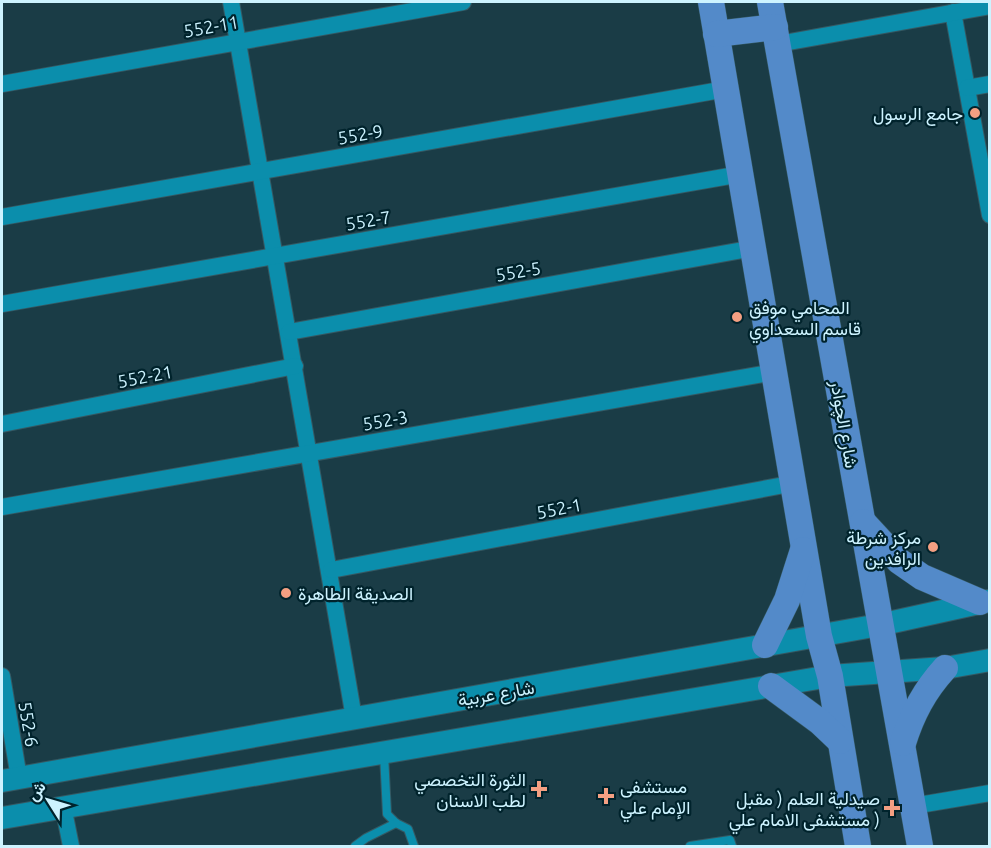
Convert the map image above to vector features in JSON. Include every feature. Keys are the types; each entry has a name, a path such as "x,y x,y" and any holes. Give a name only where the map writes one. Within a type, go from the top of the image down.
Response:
{"main road":[{"path":"711,2 795,483 819,636 830,676 858,846"},
{"name":"شارع الچوادر","path":"770,2 863,522 879,625 891,670 920,846"},
{"path":"716,34 776,35"},
{"path":"863,522 898,561 922,577 985,601"},
{"path":"765,645 787,600 805,544"},
{"name":"شارع عربية","path":"10,780 879,625 985,601"},
{"path":"2,818 830,676 945,668 990,660"},
{"path":"902,746 910,718 927,688 945,668"},
{"path":"771,686 820,722 840,741"}],"street":[{"path":"231,2 331,570 354,718"},
{"name":"552-11","path":"2,84 463,2"},
{"path":"776,35 990,6"},
{"path":"954,12 989,213"},
{"path":"967,88 990,84"},
{"name":"552-9","path":"2,217 726,89"},
{"name":"552-7","path":"2,304 741,174"},
{"name":"552-5","path":"289,332 753,248"},
{"name":"552-21","path":"2,424 295,366"},
{"name":"552-3","path":"2,507 775,372"},
{"name":"552-1","path":"331,570 795,483"},
{"name":"552-6","path":"2,676 10,780"},
{"path":"913,806 990,793"},
{"path":"63,806 71,846"}],"lane":[{"path":"384,751 387,814 396,823 408,829 414,846"},
{"path":"355,846 396,823"},
{"path":"690,846 730,840 732,846"}],"place":[{"name":"جامع الرسول","path":"975,113"},
{"name":"المحامي موفق قاسم السعداوي","path":"737,317"},
{"name":"مركز شرطة الرافدين","path":"933,547"},
{"name":"الصديقة الطاهرة","path":"286,593"},
{"name":"الثورة التخصصي لطب الاسنان","path":"539,789"},
{"name":"مستشفى الإمام علي","path":"606,796"},
{"name":"صيدلية العلم ( مقبل مستشفى الامام علي )","path":"892,808"}]}
